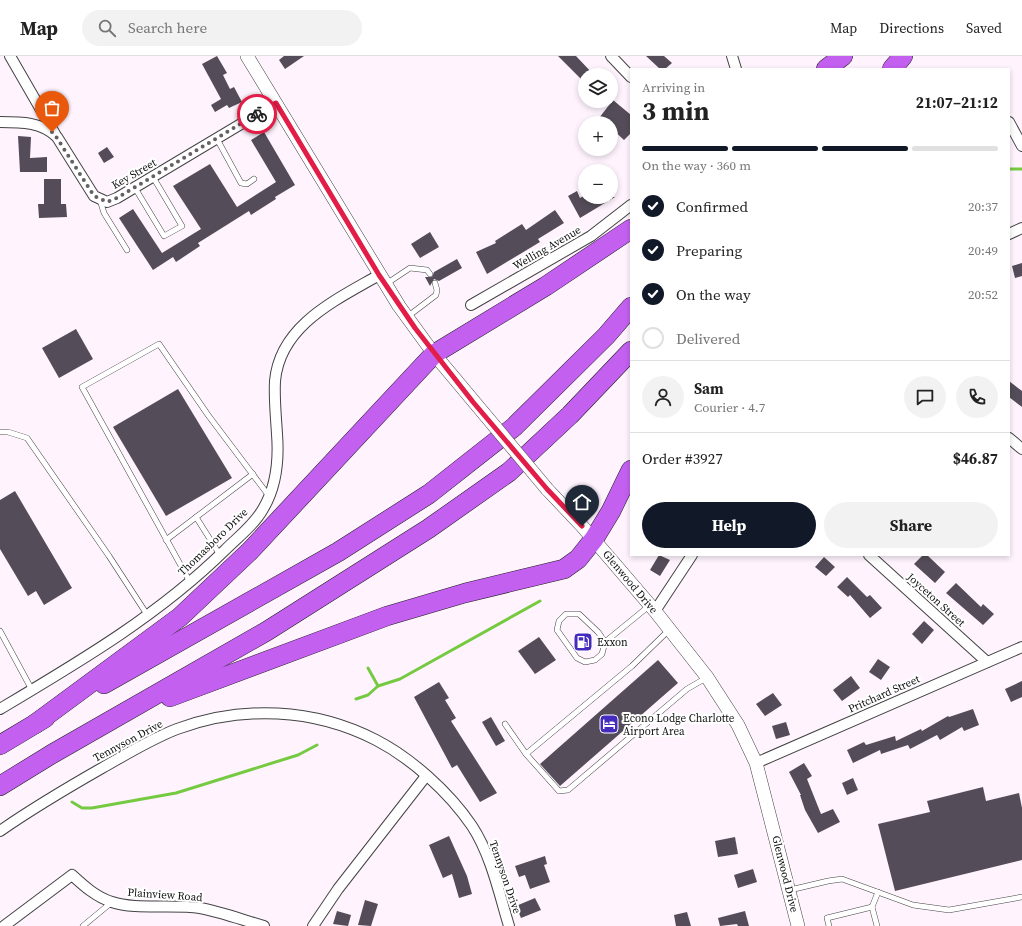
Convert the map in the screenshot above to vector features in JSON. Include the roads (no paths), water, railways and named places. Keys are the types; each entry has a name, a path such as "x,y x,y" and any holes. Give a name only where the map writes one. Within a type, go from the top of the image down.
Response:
{"highway":[{"path":"827,68 843,56"},
{"path":"844,68 855,56"},
{"path":"893,68 903,56"},
{"path":"34,724 185,612 250,551 434,354 546,286 630,230"},
{"path":"0,745 34,724 338,552 429,494 514,427 606,336 630,308"},
{"path":"0,786 52,754 267,631 428,529 503,476 570,415 630,352"},
{"path":"117,717 387,616 465,593 564,569 578,559 594,539 611,511 630,472"}],"street":[{"path":"10,56 57,138 94,196 100,200"},
{"name":"Glenwood Drive","path":"247,56 382,280 434,354 547,489 594,539 653,608 707,677 738,725 756,763 790,890 798,926"},
{"path":"611,56 630,75"},
{"path":"732,56 736,68"},
{"name":"Key Street","path":"100,200 110,201 135,188 276,103"},
{"path":"0,122 24,123 40,126 52,132 57,138"},
{"path":"1010,124 1022,146"},
{"name":"Welling Avenue","path":"471,305 591,236 630,206"},
{"path":"1010,234 1022,228"},
{"name":"Thomasboro Drive","path":"0,709 90,655 148,616 190,582 247,529 262,510 272,490 278,460 275,381 284,349 300,327 312,316 382,280"},
{"path":"1010,439 1022,449"},
{"path":"653,608 691,556"},
{"name":"Joyceton Street","path":"870,556 987,662"},
{"name":"Pritchard Street","path":"756,763 1022,648"},
{"name":"Tennyson Drive","path":"0,831 39,804 151,741 178,729 239,714 281,713 319,718 344,725 387,746 408,760 426,776 461,812 472,826 489,864 509,926"},
{"path":"313,926 338,889 426,776"},
{"name":"Plainview Road","path":"6,925 72,875 90,890 112,902 126,906 162,905 202,908 264,926"}],"lane":[{"path":"217,139 241,183 247,184 254,179"},
{"path":"135,188 164,236 182,226 153,177"},
{"path":"100,200 104,213 127,250"},
{"path":"382,280 410,268 427,270 430,274"},
{"path":"407,317 436,295 438,290 435,283"},
{"path":"190,582 82,387 159,344 208,415 269,496"},
{"path":"0,432 8,432 27,438 109,556 148,616"},
{"path":"166,540 253,474"},
{"path":"196,517 220,555"},
{"path":"605,642 598,632 579,614 566,614 558,621 557,630 577,658 585,662 595,660 602,654 605,642 653,608"},
{"path":"526,754 632,666 669,630"},
{"path":"0,631 32,690"},
{"path":"505,724 526,754 559,792 568,790 687,689 707,677"},
{"path":"790,890 828,880 842,879 913,905 949,910 1022,898"},
{"path":"877,926 872,907 878,892"},
{"path":"83,926 112,902"},
{"path":"829,926 827,918 872,907"}],"waterway":[{"path":"1010,169 1022,169"},
{"path":"356,699 368,695 378,686 400,679 540,601"},
{"path":"368,668 378,686"},
{"path":"72,802 82,808 92,808 176,793 298,755 317,745"}],"place":[{"name":"Exxon","path":"583,642"},
{"name":"Econo Lodge Charlotte Airport Area","path":"609,724"}]}
